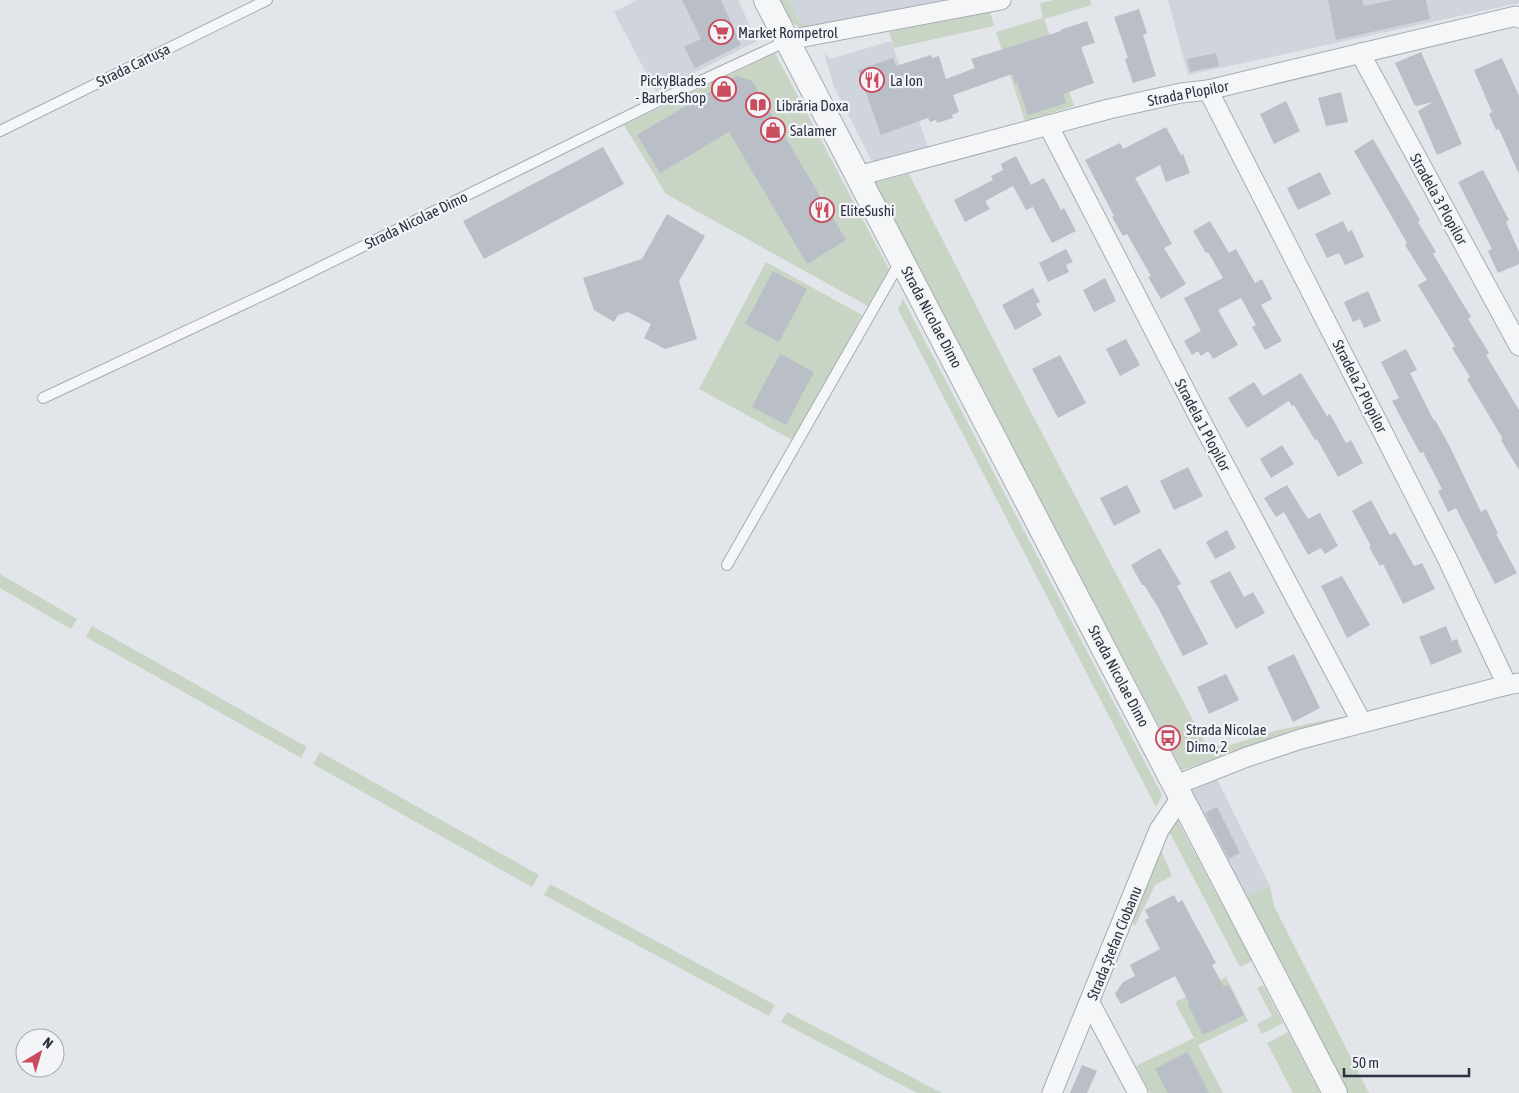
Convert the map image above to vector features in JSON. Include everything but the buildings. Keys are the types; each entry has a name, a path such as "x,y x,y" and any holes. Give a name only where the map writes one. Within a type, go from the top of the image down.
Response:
{"street":[{"name":"Strada Nicolae Dimo","path":"766,0 1335,1093"},
{"path":"788,40 1001,0"},
{"name":"Strada Plopilor","path":"858,176 1048,125 1163,97 1208,90 1516,16 1519,18"},
{"name":"Stradela 3 Plopilor","path":"1360,53 1519,346"},
{"name":"Stradela 2 Plopilor","path":"1208,90 1513,684"},
{"name":"Stradela 1 Plopilor","path":"1048,125 1201,421 1362,723"},
{"path":"1179,791 1247,757 1301,739 1513,684"},
{"name":"Strada Ștefan Ciobanu","path":"1052,1093 1159,830 1179,791"},
{"path":"1090,1003 1138,1093"}],"lane":[{"name":"Strada Cartușa","path":"0,131 267,0"},
{"name":"Strada Nicolae Dimo","path":"42,398 278,288 675,93 788,40"},
{"name":"Strada Nicolae Dimo","path":"727,564 902,259"}],"shaded area":[{"path":"637,0 738,0 757,41 656,92 614,12"},
{"path":"788,0 951,0 814,26 800,23"},
{"path":"1168,0 1519,0 1519,3 1188,75"},
{"path":"891,41 929,150 875,167 834,87 824,53 830,59"},
{"path":"1217,779 1270,886 1242,899 1189,792"}],"green space":[{"path":"780,0 788,0 800,23 814,26 801,27 792,22"},
{"path":"1054,0 1090,0 1092,5 1044,19 1074,106 1025,121 996,32 1043,18 1040,3"},
{"path":"990,12 994,26 894,48 889,32"},
{"path":"775,53 889,269 868,306 666,194 624,125"},
{"path":"909,174 1011,374 1204,741 1224,747 1274,731 1341,717 1344,723 1277,740 1182,770 874,183"},
{"path":"766,262 862,315 794,441 699,389"},
{"path":"903,299 1162,795 1156,807 898,309"},
{"path":"0,574 77,619 71,629 0,588"},
{"path":"92,626 307,747 301,758 86,637"},
{"path":"320,752 539,875 532,887 313,764"},
{"path":"1175,816 1252,961 1240,967 1168,829"},
{"path":"1160,848 1172,876 1155,885 1135,926 1130,918"},
{"path":"550,884 775,1005 769,1016 544,895"},
{"path":"1270,886 1274,906 1369,1093 1347,1093 1246,897"},
{"path":"1226,977 1248,1021 1198,1045 1223,1093 1150,1093 1136,1066 1194,1038 1175,1002"},
{"path":"1263,985 1283,1023 1262,1034 1257,1024 1272,1016 1257,988"},
{"path":"787,1012 942,1093 917,1093 781,1022"},
{"path":"1288,1032 1320,1093 1293,1093 1267,1043"}],"place":[{"name":"Market Rompetrol","path":"721,32"},
{"name":"La Ion","path":"872,80"},
{"name":"PickyBlades - BarberShop","path":"724,89"},
{"name":"Librăria Doxa","path":"758,105"},
{"name":"Salamer","path":"773,130"},
{"name":"EliteSushi","path":"822,210"},
{"name":"Strada Nicolae Dimo, 2","path":"1168,738"}]}
